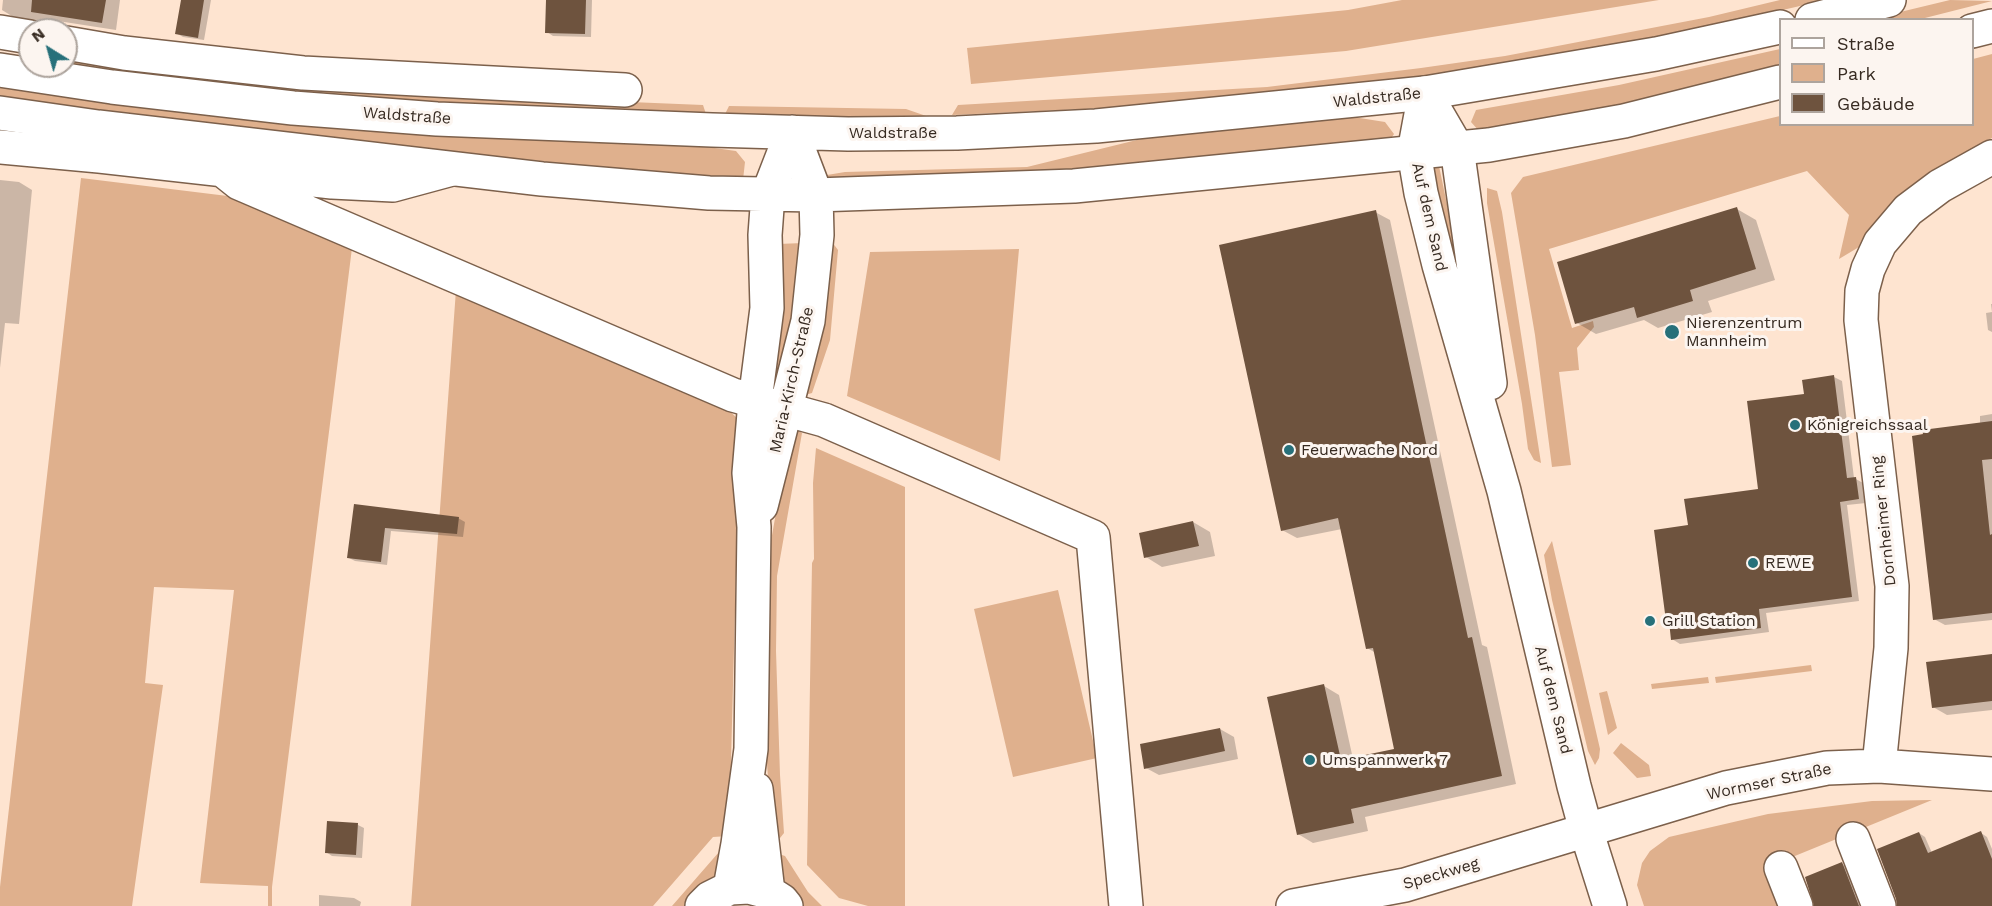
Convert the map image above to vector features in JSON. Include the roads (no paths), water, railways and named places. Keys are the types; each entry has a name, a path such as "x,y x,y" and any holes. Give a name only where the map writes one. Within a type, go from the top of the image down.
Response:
{"main road":[{"path":"1820,18 1889,0"},
{"path":"1974,30 1992,26"},
{"name":"Waldstraße","path":"0,70 112,87 293,108 449,119 848,134 957,133 1096,126 1425,93 1656,54 1779,27"},
{"path":"0,32 18,35"},
{"path":"78,46 303,73 625,90"},
{"path":"0,113 98,127 542,179 697,192 816,195 1074,186 1489,145 1624,121 1779,82"},
{"name":"Auf dem Sand","path":"1425,93 1457,148 1504,491"},
{"name":"Auf dem Sand","path":"1425,93 1414,152 1421,194 1439,266 1504,491 1586,830 1610,906"},
{"name":"Maria-Kirch-Straße","path":"730,888 751,749 754,528 749,473 755,401 767,308 765,235 768,194 792,132"},
{"name":"Maria-Kirch-Straße","path":"754,528 787,409 808,321 817,235 816,195 792,132"},
{"path":"0,147 332,182 393,185 452,168"},
{"name":"Dornheimer Ring","path":"1879,766 1891,648 1892,585 1862,329 1862,291 1868,269 1880,243 1908,210 1940,186 1992,158"},
{"path":"224,171 239,183 733,394 824,420 1093,537 1126,906"},
{"name":"Maria-Kirch-Straße","path":"751,749 764,845 777,899"},
{"name":"Wormser Straße","path":"1586,830 1726,788 1827,768 1879,766 1992,774"},
{"name":"Speckweg","path":"1300,906 1405,885 1586,830"},
{"path":"1852,839 1879,906"},
{"path":"1781,868 1796,906"},
{"path":"702,906 710,898 730,888 749,887 777,899"}],"place":[{"name":"Nierenzentrum Mannheim","path":"1672,332"},
{"name":"Königreichssaal","path":"1795,425"},
{"name":"Feuerwache Nord","path":"1289,450"},
{"name":"REWE","path":"1753,563"},
{"name":"Grill Station","path":"1650,621"},
{"name":"Umspannwerk 7","path":"1310,760"}]}
